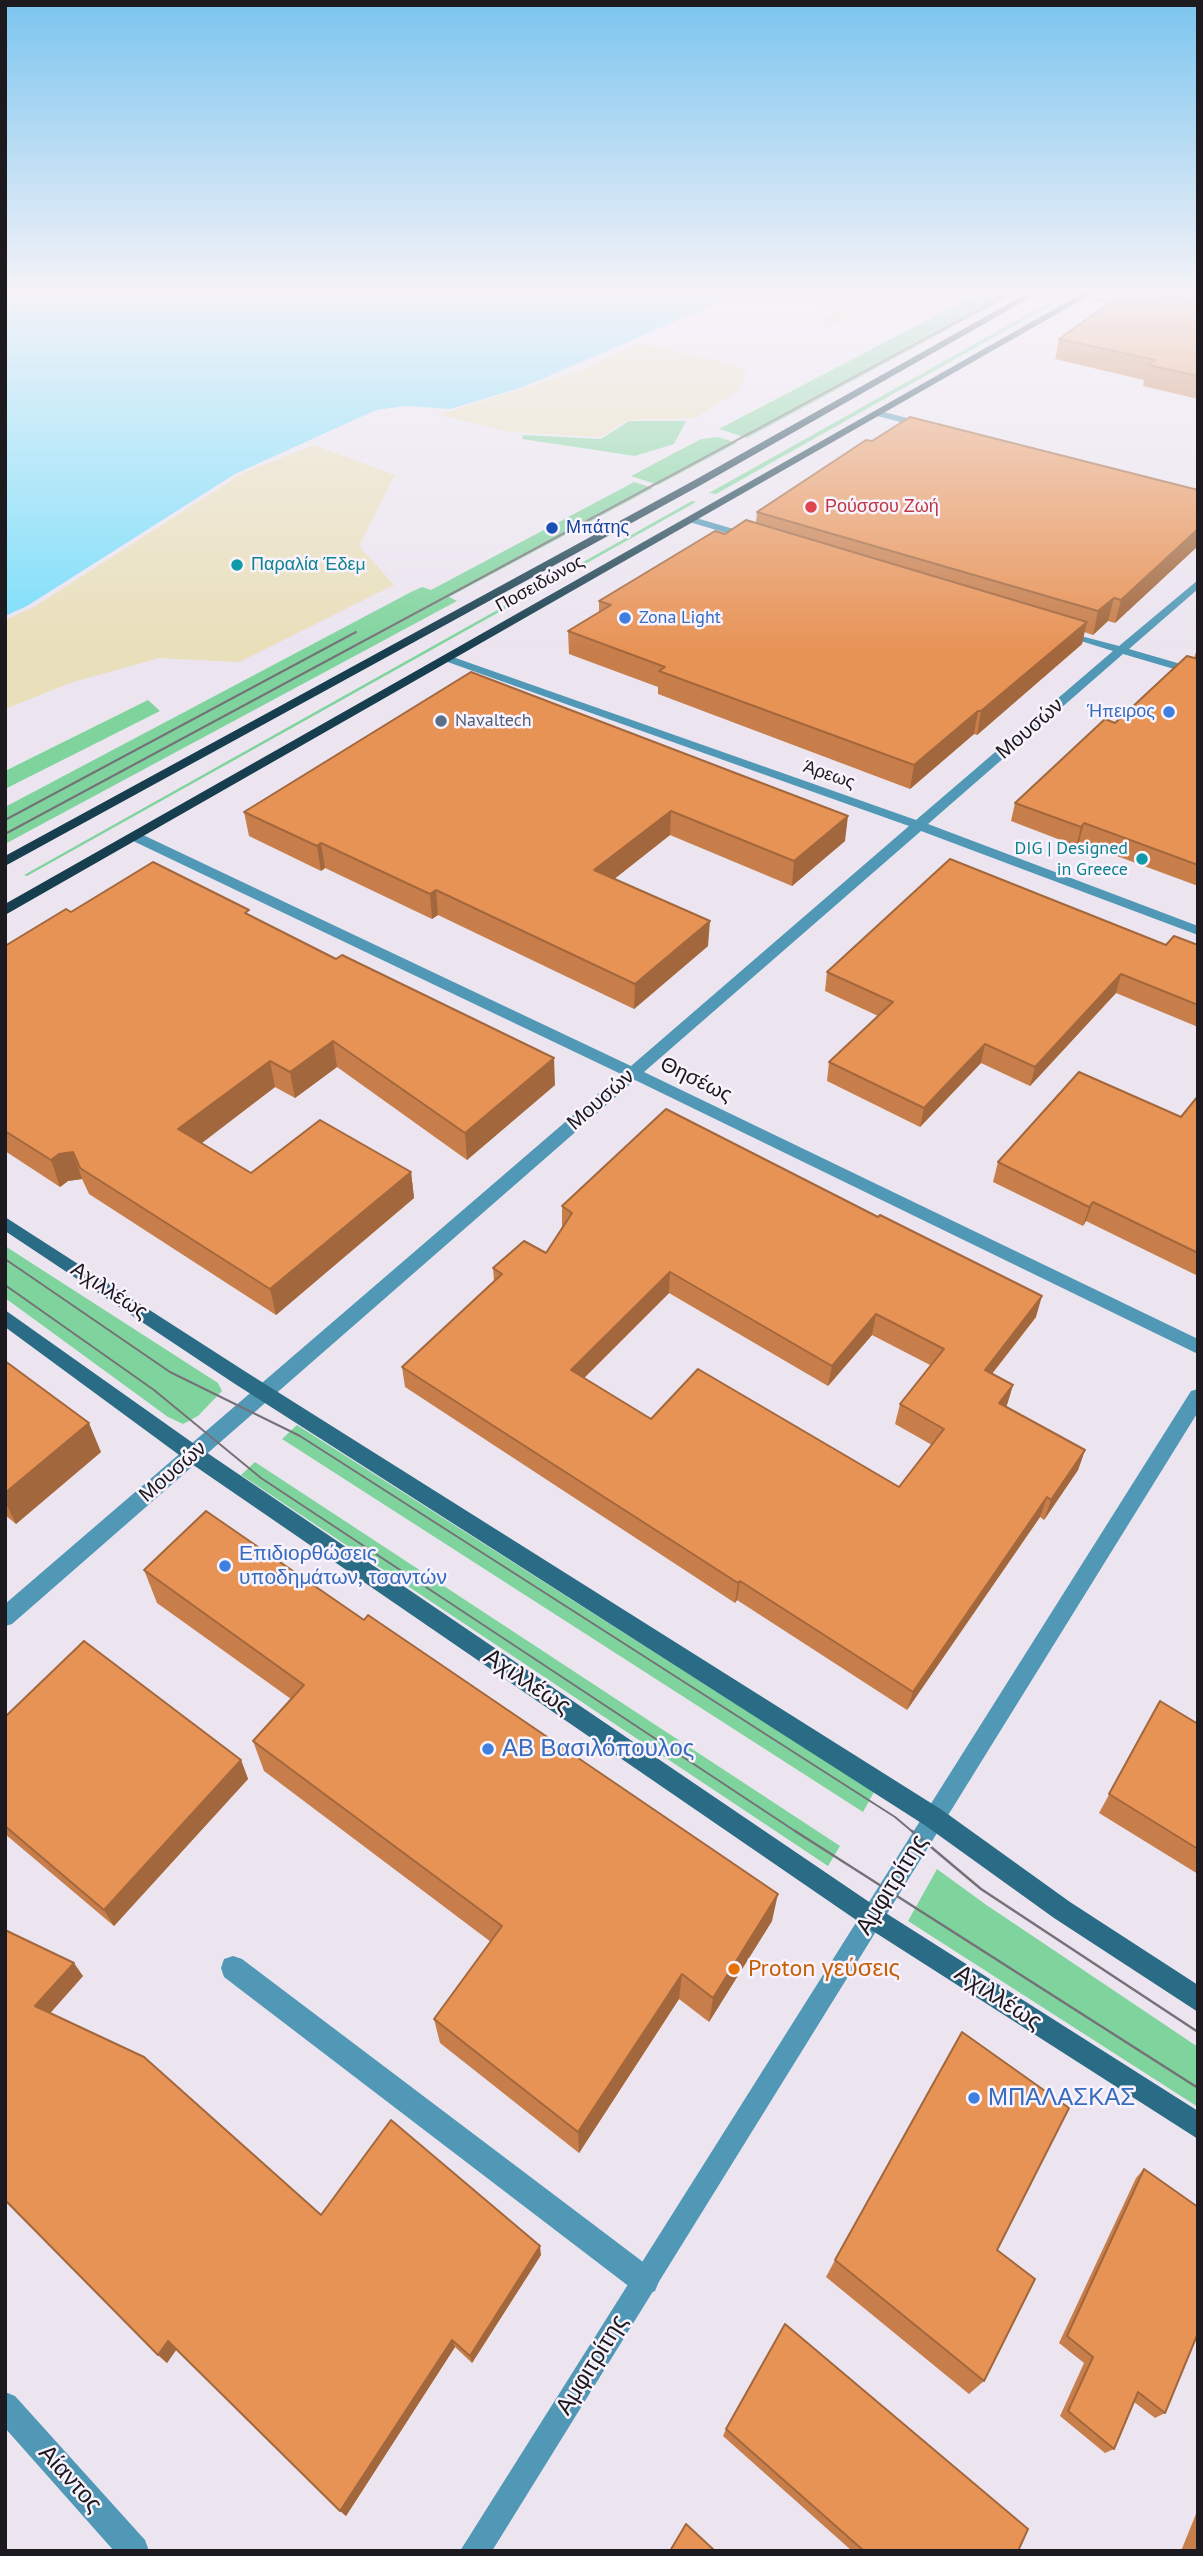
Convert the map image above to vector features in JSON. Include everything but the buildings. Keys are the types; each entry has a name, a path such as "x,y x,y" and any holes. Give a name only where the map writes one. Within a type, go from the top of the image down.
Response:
{"highway":[{"name":"Ποσειδώνος","path":"5,862 826,410"},
{"name":"Ποσειδώνος","path":"5,910 886,410"}],"main road":[{"name":"Αχιλλέως","path":"5,1223 934,1818 1062,1910 1198,2000"},
{"name":"Αχιλλέως","path":"5,1317 193,1454 873,1918 1198,2126"}],"street":[{"path":"880,414 933,428"},
{"path":"693,520 759,540"},
{"name":"Μουσών","path":"5,1617 1198,583"},
{"path":"1050,628 1198,673"},
{"name":"Άρεως","path":"446,658 918,825 1198,930"},
{"name":"Θησέως","path":"136,837 633,1073 1198,1347"},
{"name":"Αμφιτρίτης","path":"475,2551 1198,1396"},
{"path":"233,1968 645,2281"},
{"name":"Αίαντος","path":"5,2406 134,2551"}],"green space":[{"path":"755,410 798,410 747,438 719,429"},
{"path":"856,410 864,410 716,494 709,493"},
{"path":"629,421 686,421 674,444 635,456 522,439 523,435 601,439"},
{"path":"718,437 737,443 658,485 631,476 701,439"},
{"path":"634,482 653,488 449,597 457,601 5,844 5,807 411,592 422,587 431,590"},
{"path":"692,501 696,502 27,876 24,875"},
{"path":"148,700 160,711 5,789 5,771"},
{"path":"5,1246 218,1383 222,1391 198,1416 183,1424 168,1417 5,1298"},
{"path":"297,1425 874,1792 863,1812 282,1439"},
{"path":"255,1462 840,1846 828,1866 241,1475"},
{"path":"937,1869 1198,2047 1198,2107 908,1921"}],"sand":[{"path":"453,410 707,410 695,418 628,420 600,437 510,432 438,415"},
{"name":"Παραλία Έδεμ","path":"314,445 395,475 359,546 394,585 239,662 159,658 70,683 5,709 5,620 34,607 243,473"}],"water":[{"path":"5,410 375,410 235,474 27,606 5,616"}],"tram line":[{"path":"5,834 792,410"},
{"path":"5,820 356,632"},
{"path":"5,1259 170,1372 300,1436 895,1817 914,1833"},
{"path":"5,1285 154,1390 261,1478 798,1833"},
{"path":"795,1831 1198,2088"},
{"path":"912,1831 981,1889 1198,2032"}],"place":[{"name":"Ρούσσου Ζωή","path":"811,507"},
{"name":"Μπάτης","path":"552,528"},
{"name":"Παραλία Έδεμ","path":"237,565"},
{"name":"Zona Light","path":"625,618"},
{"name":"Ήπειρος","path":"1169,712"},
{"name":"Navaltech","path":"441,721"},
{"name":"DIG | Designed in Greece","path":"1142,859"},
{"name":"Επιδιορθώσεις υποδημάτων, τσαντών","path":"225,1566"},
{"name":"ΑΒ Βασιλόπουλος","path":"488,1749"},
{"name":"Proton γεύσεις","path":"734,1969"},
{"name":"ΜΠΑΛΑΣΚΑΣ","path":"974,2098"}]}
